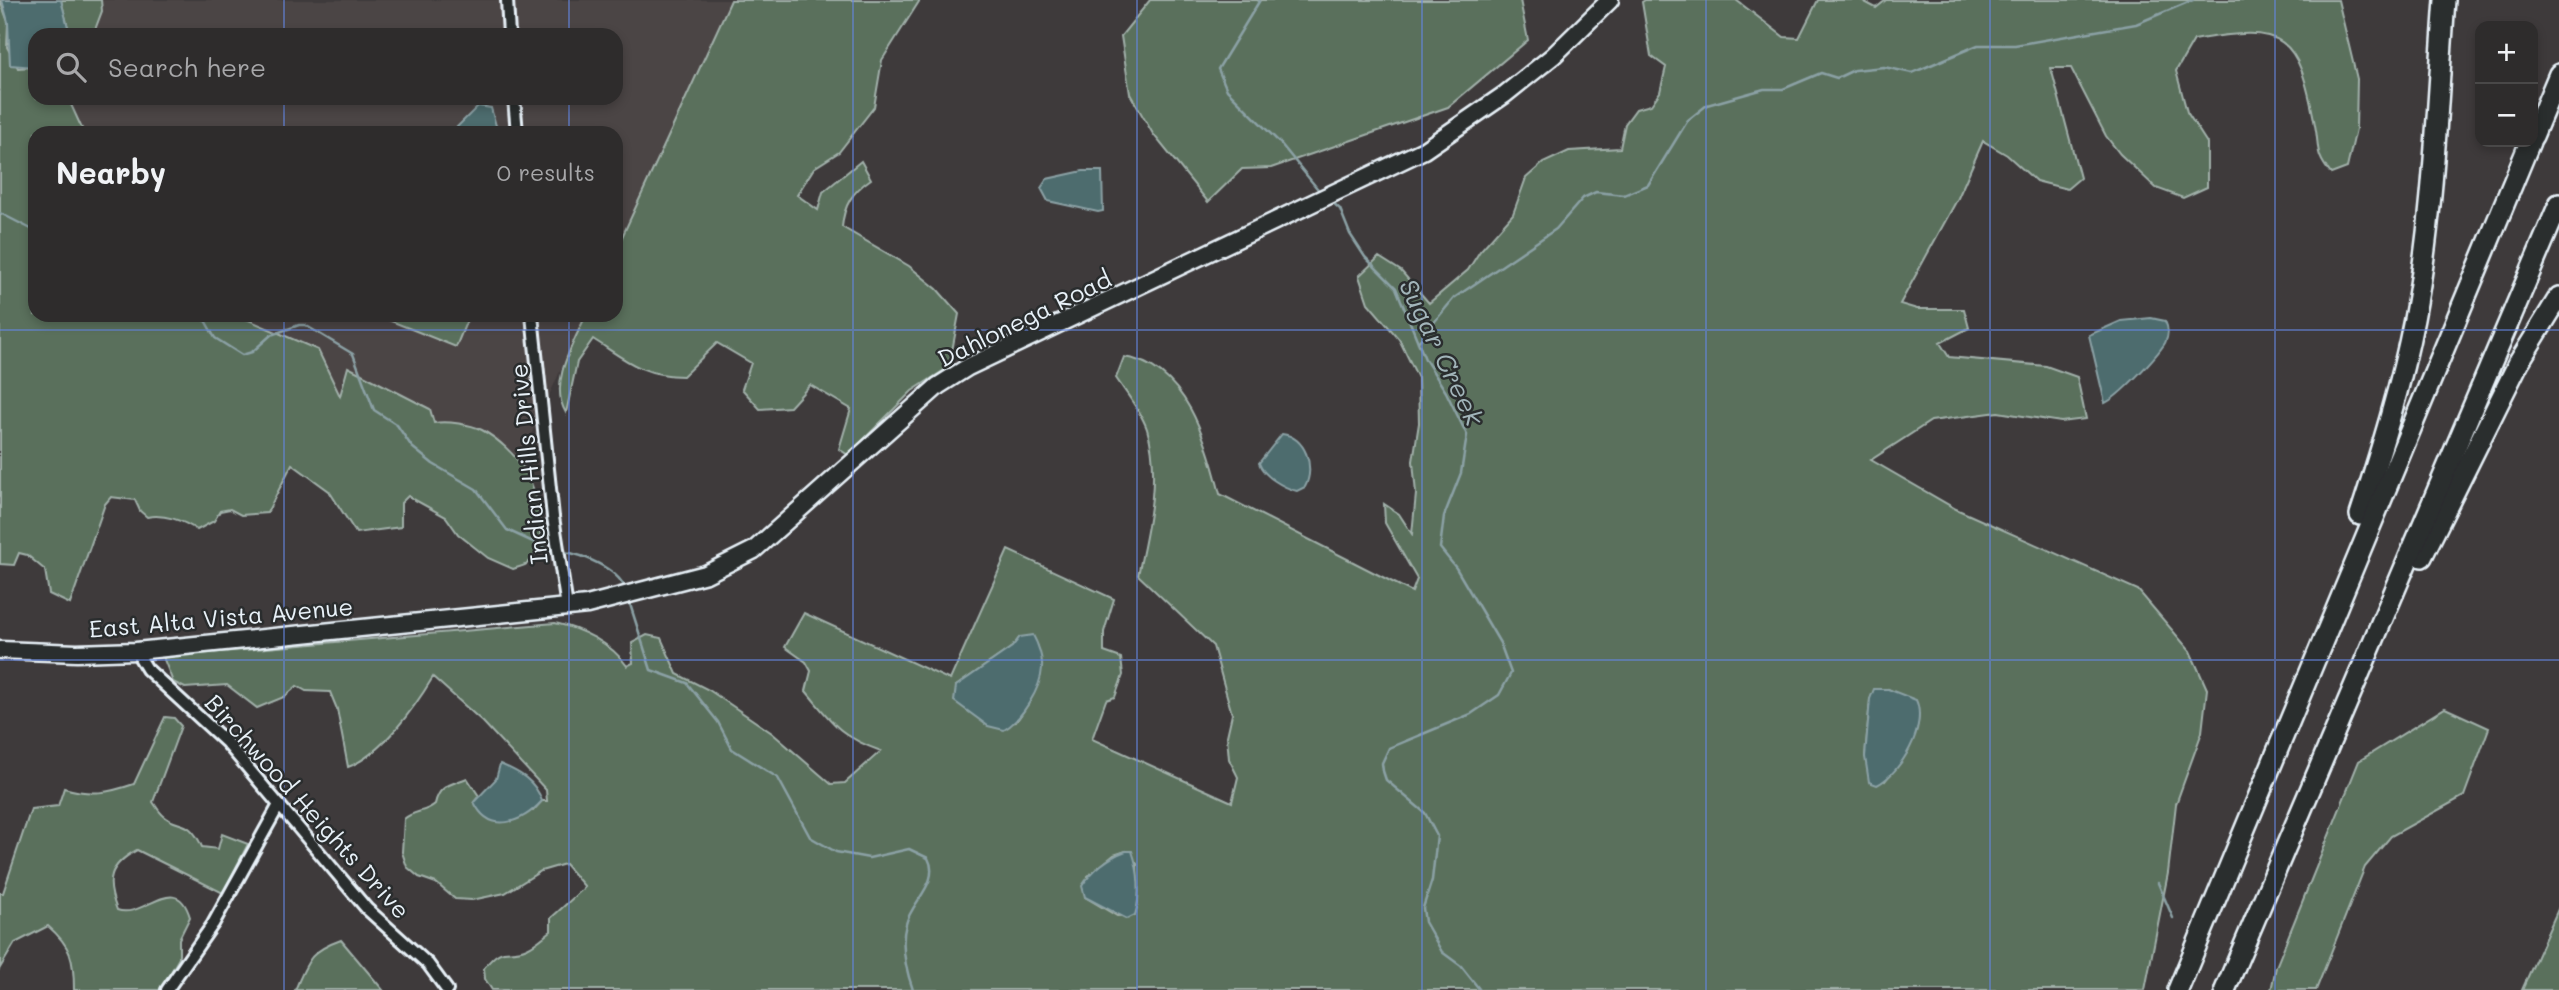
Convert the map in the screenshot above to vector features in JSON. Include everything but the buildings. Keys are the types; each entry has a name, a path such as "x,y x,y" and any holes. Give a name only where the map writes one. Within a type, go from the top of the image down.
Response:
{"highway":[{"path":"2279,750 2394,411 2412,331 2429,212 2445,0"},
{"path":"2538,124 2559,74"},
{"path":"2178,990 2279,750 2384,488 2528,147"},
{"path":"2225,990 2559,204"},
{"path":"2367,655 2383,635 2519,362 2559,297"}],"main road":[{"name":"Dahlonega Road","path":"446,619 566,607 668,586 706,574 754,550 938,386 978,362 1424,150 1514,88 1553,56 1610,0"},
{"name":"East Alta Vista Avenue","path":"0,650 76,653 136,650 446,619"}],"street":[{"path":"507,0 509,28"},
{"path":"515,105 516,126"},
{"name":"Indian Hills Drive","path":"534,322 553,517 566,607"},
{"name":"Birchwood Heights Drive","path":"136,650 147,668 202,717 367,909 428,964 447,990"},
{"path":"167,990 213,924 279,805"}],"shaded area":[{"path":"0,0 731,0 623,235 623,126 33,126"},
{"path":"143,322 583,322 506,489"}],"green space":[{"path":"0,0 8,22 7,47 18,68 28,67 28,105 71,105 81,126 28,126 28,322 253,322 318,350 340,396 348,367 430,409 434,423 471,426 482,430 500,443 517,459 530,480 540,518 540,531 535,555 528,563 513,569 488,558 458,534 446,517 408,496 401,503 401,527 356,533 329,491 292,464 267,513 241,515 230,509 220,511 214,521 197,530 173,519 147,517 140,511 135,500 111,497 105,504 70,604 49,594 45,570 27,555 19,553 14,565 0,564"},
{"path":"61,0 101,0 102,11 96,28 68,28"},
{"path":"731,0 920,0 882,60 874,107 839,152 814,168 797,195 818,210 823,192 861,161 871,179 850,200 842,227 909,266 937,289 959,314 949,367 912,391 848,455 839,449 851,409 810,385 790,407 760,409 742,389 751,363 717,343 683,376 645,370 593,339 577,362 566,413 561,402 561,376 583,322 623,322 623,235"},
{"path":"1150,0 1520,0 1528,40 1448,107 1271,168 1242,169 1208,202 1153,134 1130,94 1121,36"},
{"path":"1736,0 1784,37 1799,38 1818,0 1861,0 1876,8 1886,0 2338,0 2357,79 2356,129 2347,168 2331,174 2322,161 2302,71 2293,54 2282,42 2268,36 2225,35 2194,40 2176,71 2187,112 2207,143 2207,187 2183,198 2156,188 2120,154 2106,136 2071,68 2051,68 2080,178 2067,189 2036,181 2007,155 1983,141 1958,198 1900,304 1917,309 1964,309 1969,328 1940,343 1949,357 2046,366 2077,377 2086,419 2061,422 1998,412 1931,421 1871,460 1956,509 2138,590 2190,651 2207,689 2202,732 2176,804 2168,873 2145,990 492,990 485,979 484,968 491,960 501,953 530,946 551,931 551,918 585,887 565,864 541,871 505,893 472,900 455,899 436,883 419,877 407,867 402,852 404,819 435,804 442,789 450,784 467,778 479,796 474,802 533,811 542,801 547,801 546,790 483,722 433,677 417,702 385,741 373,752 348,767 337,709 330,692 306,691 297,686 284,697 257,708 227,685 185,688 173,682 163,657 555,623 595,638 613,650 627,666 633,663 632,643 647,635 661,638 677,674 709,690 772,733 831,784 845,783 881,751 846,734 830,720 806,691 811,671 806,662 785,647 804,613 950,680 1008,550 1114,599 1104,632 1104,652 1121,658 1123,675 1115,697 1106,700 1092,739 1232,802 1238,777 1229,759 1227,736 1232,714 1213,646 1138,575 1152,502 1153,465 1147,429 1116,378 1124,357 1145,363 1163,375 1178,390 1200,430 1220,494 1412,592 1417,579 1385,523 1384,504 1399,514 1412,534 1416,494 1413,461 1419,423 1418,378 1399,339 1368,303 1359,276 1379,257 1401,271 1429,303 1468,270 1480,251 1513,214 1526,178 1543,163 1569,151 1620,148 1625,124 1636,109 1651,105 1660,92 1666,67 1651,56 1642,2","holes":["1020,637 1037,644 1040,666 1037,685 1016,722 988,726 975,715 956,686 1012,647","1888,689 1898,694 1919,714 1912,741 1885,781 1865,757 1870,699","1126,851 1137,864 1138,902 1135,915 1117,916 1085,897 1088,876 1114,855"]},
{"path":"394,322 466,322 456,347"},
{"path":"2445,708 2489,728 2464,796 2391,836 2365,867 2316,990 2271,990 2276,967 2359,761"},
{"path":"165,717 174,718 181,726 153,802 169,820 193,831 202,847 218,849 222,834 248,844 223,893 137,850 120,861 115,868 111,890 117,910 138,909 158,900 176,897 184,904 190,917 179,939 179,958 161,990 74,990 70,954 62,940 48,926 15,943 0,968 0,893 3,893 31,809 58,806 64,788 99,792 134,784"},
{"path":"2559,907 2559,990 2522,990"},
{"path":"341,940 383,990 295,990 311,958 323,948"}],"water":[{"path":"2,0 61,0 68,28 28,28 28,66 10,65 8,22"},
{"path":"478,106 491,108 496,126 458,126"},
{"path":"1083,171 1102,171 1103,211 1048,201 1041,188 1047,179"},
{"path":"2151,318 2165,321 2168,332 2165,343 2137,376 2105,403 2089,335 2121,321"},
{"path":"1282,434 1297,440 1309,462 1305,487 1297,491 1275,481 1259,463"},
{"path":"1033,635 1041,656 1041,676 1029,703 1010,725 1004,730 988,726 954,701 956,686 1012,647 1020,637"},
{"path":"1874,689 1888,689 1916,700 1919,711 1910,748 1895,770 1877,785 1869,782 1865,757 1870,699"},
{"path":"500,764 526,778 535,787 542,801 526,815 507,822 489,819 474,802 496,779"},
{"path":"1126,851 1132,851 1139,891 1135,915 1127,919 1085,897 1082,886 1101,865"}],"waterway":[{"name":"Sugar Creek","path":"1260,0 1218,69 1227,90 1281,144 1321,193"},
{"path":"1418,342 1454,298 1556,229 1583,198 1596,192 1624,195 1648,185 1688,120 1707,105 1764,89 1783,89 1821,73 1837,78 1854,70 1884,67 1912,73 1978,45 2015,45 2136,24 2193,0"},
{"name":"Sugar Creek","path":"1332,202 1340,209 1350,234 1365,257 1396,288 1425,359 1446,392 1467,435 1461,473 1444,516 1440,548 1456,568 1500,643 1511,673 1499,695 1471,714 1389,748 1382,763 1386,780 1425,813 1437,836 1432,880 1423,908 1425,922 1442,952 1461,966 1480,990"},
{"path":"0,213 28,227"},
{"path":"206,322 215,338 242,355 252,352 271,335 299,325 305,325 353,354 374,410 397,425 412,447 433,464 476,489 507,530 557,553"},
{"path":"563,552 599,564 615,575 625,588"},
{"path":"629,601 651,670 687,683 718,722 732,749 778,778 810,837 836,852 869,858 909,849 928,858 931,875 909,916 904,932 905,957 913,990"},
{"path":"2158,883 2173,918"}]}
